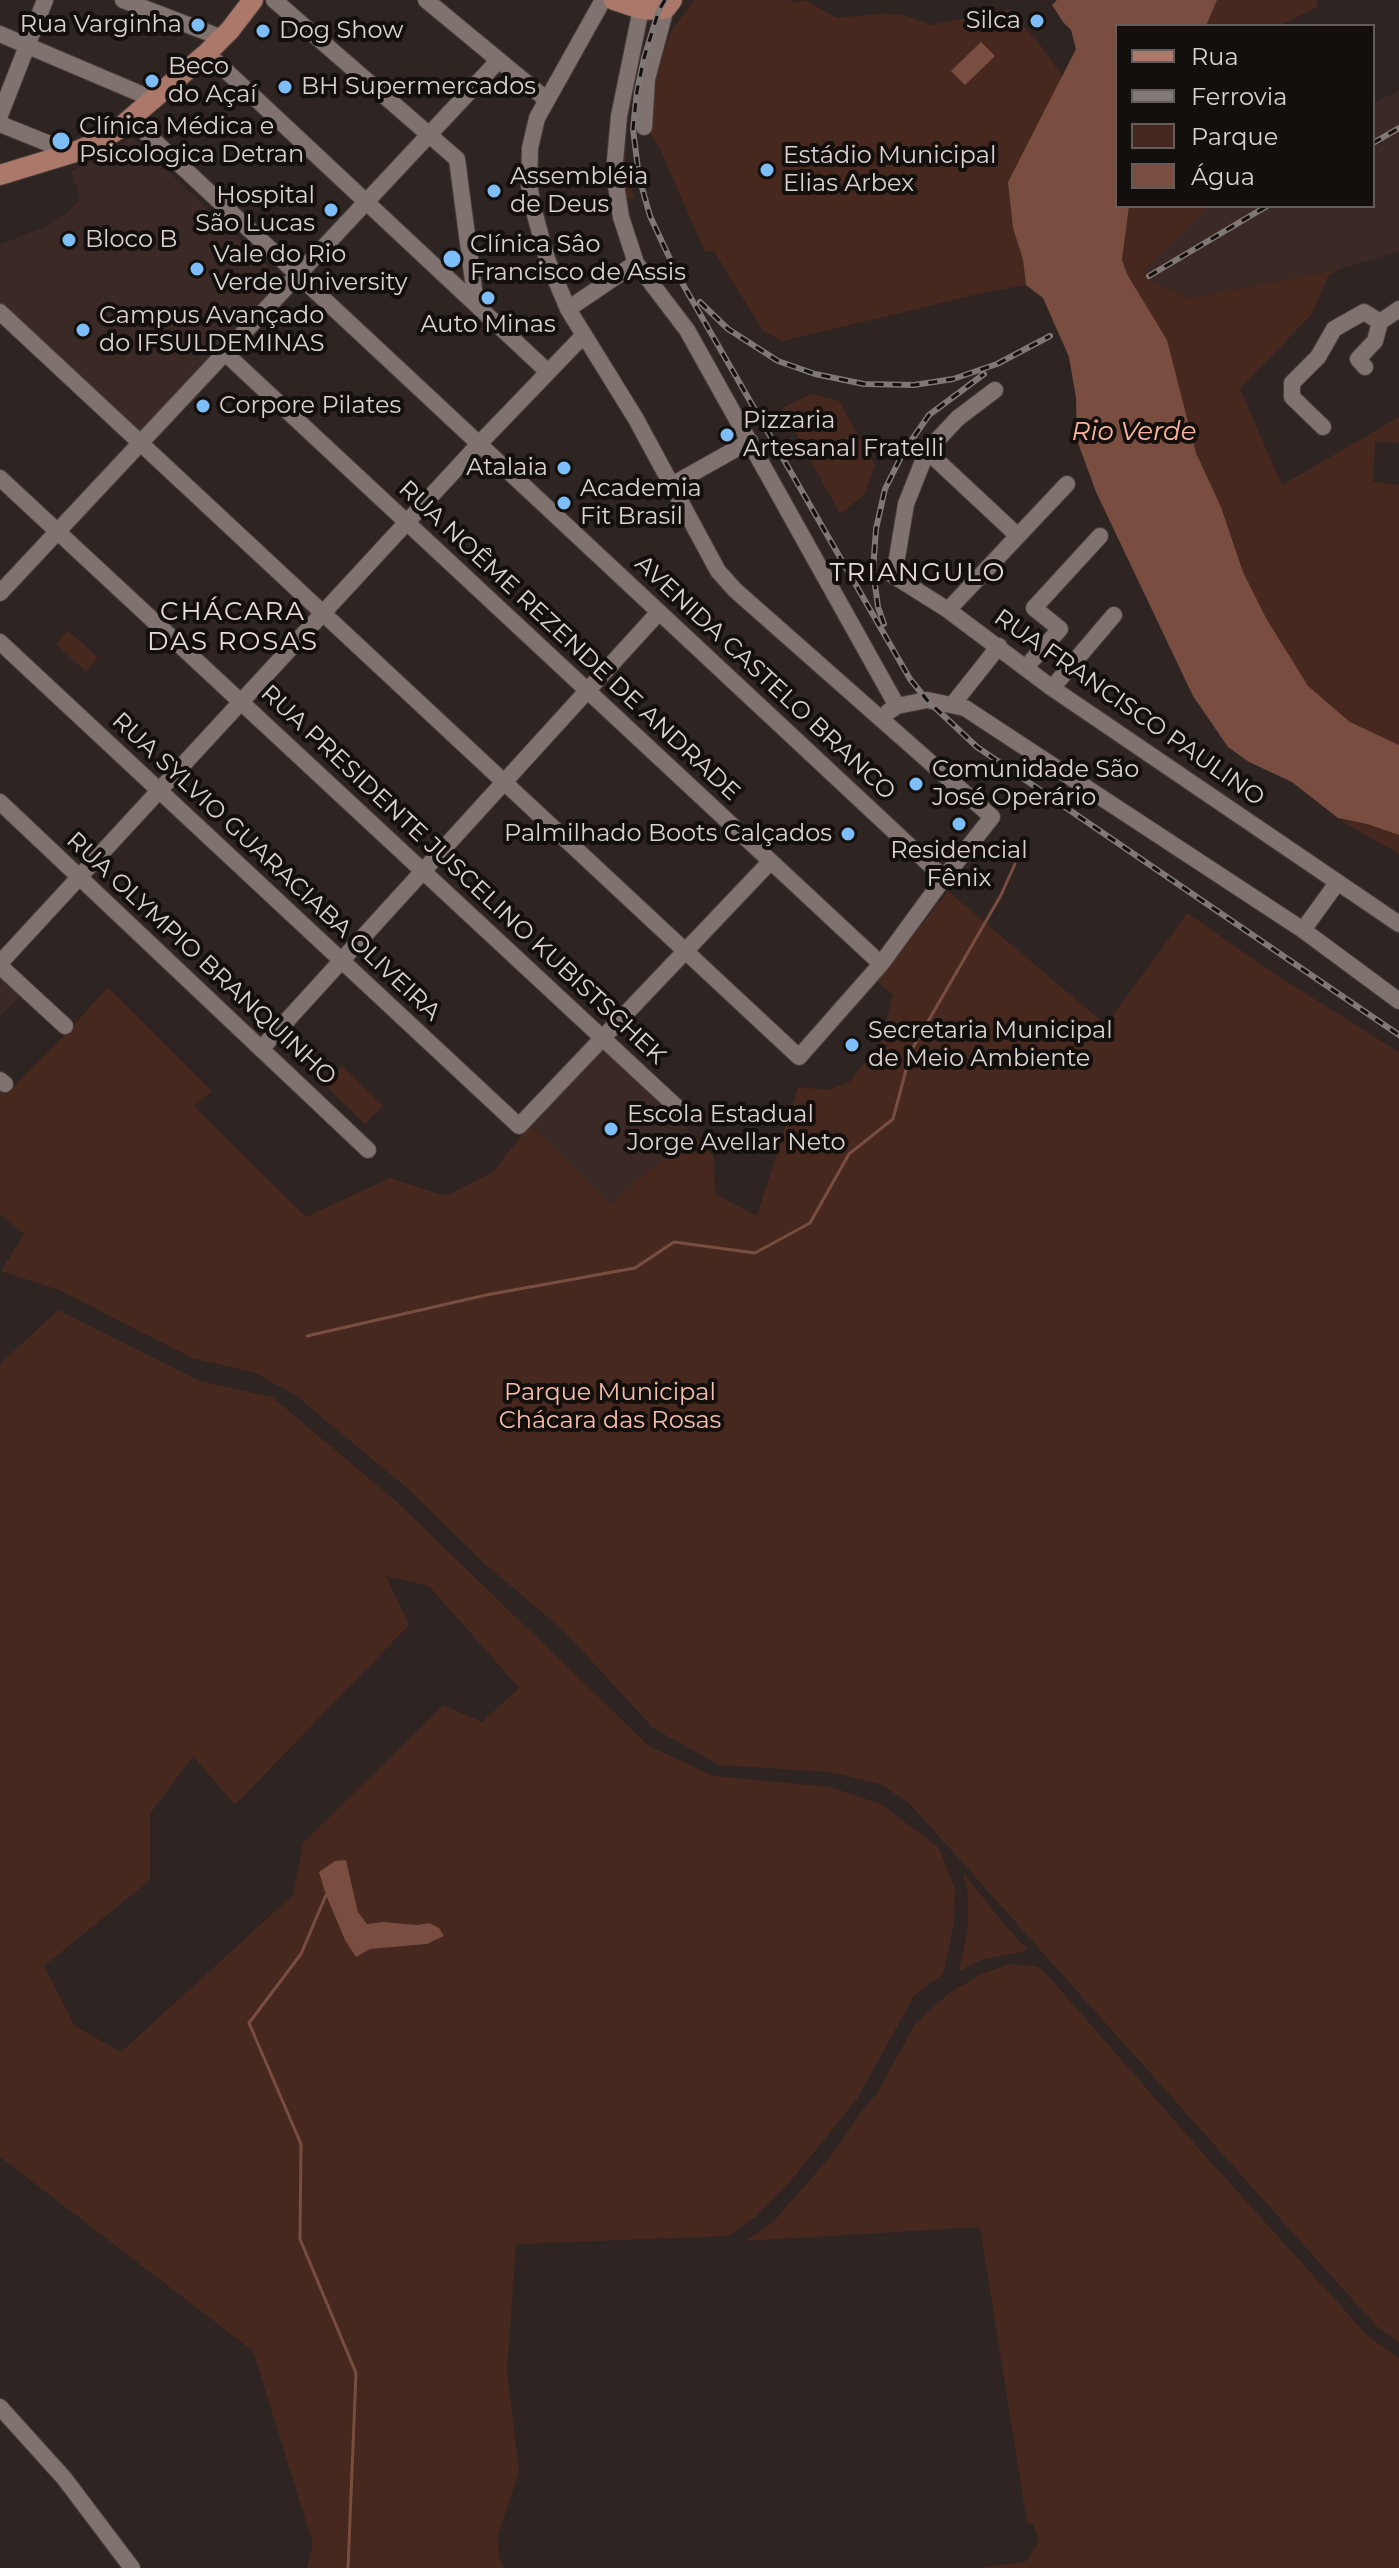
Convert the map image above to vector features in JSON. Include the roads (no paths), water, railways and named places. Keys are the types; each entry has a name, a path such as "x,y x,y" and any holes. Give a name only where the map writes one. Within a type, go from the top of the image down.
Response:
{"main road":[{"path":"0,175 96,143 132,120 214,45 253,0"},
{"path":"614,0 641,9 669,4"}],"street":[{"path":"0,115 45,0"},
{"path":"123,0 214,45 367,202 548,372"},
{"path":"274,0 457,159 476,304"},
{"path":"426,0 547,100"},
{"path":"0,312 799,1057 881,964 992,817 735,590 718,571 636,419 568,309 547,259 529,185 530,148 537,118 603,0"},
{"path":"644,127 647,79 669,4"},
{"path":"641,9 619,116 614,172 621,217 636,263 687,330 897,706"},
{"path":"0,34 155,100"},
{"path":"0,593 499,60"},
{"name":"AVENIDA CASTELO BRANCO","path":"132,120 944,878"},
{"path":"0,124 72,153"},
{"path":"568,309 636,263"},
{"path":"455,284 471,267"},
{"path":"1365,367 1358,359 1375,341 1380,322 1399,309"},
{"path":"1323,427 1292,397 1292,383 1318,357 1334,329 1364,312 1380,322"},
{"path":"65,1026 0,964 406,522 583,336"},
{"name":"RUA NOÊME REZENDE DE ANDRADE","path":"225,353 881,964"},
{"name":"RUA FRANCISCO PAULINO","path":"995,390 958,418 927,451 906,504 894,576 948,610 1052,688 1399,924"},
{"path":"670,486 750,441"},
{"path":"927,451 1018,536"},
{"name":"RUA PRESIDENTE JUSCELINO KUBISTSCHEK","path":"0,478 681,1111"},
{"path":"948,610 1067,484"},
{"path":"1026,667 1060,629 1034,608 1100,536"},
{"path":"261,1049 659,612"},
{"path":"1052,688 1114,615"},
{"name":"RUA SYLVIO GUARACIABA OLIVEIRA","path":"0,642 519,1126 603,1037"},
{"path":"953,704 999,646"},
{"path":"881,718 897,706 927,700 953,704 974,714 1303,930 1399,1001"},
{"name":"RUA OLYMPIO BRANQUINHO","path":"0,802 368,1150"},
{"path":"603,1037 770,862"},
{"path":"1303,930 1337,883"},
{"path":"0,2407 64,2478 132,2568"}],"water":[{"name":"Rio Verde","path":"1057,0 1217,0 1207,24 1115,24 1115,208 1129,208 1122,260 1127,274 1167,340 1196,453 1221,507 1243,572 1266,618 1308,686 1350,722 1399,745 1399,835 1338,818 1292,782 1249,762 1228,747 1193,696 1096,492 1077,440 1076,398 1069,357 1043,298 1026,285 1023,260 1013,228 1008,182 1076,49 1071,30 1052,5"},
{"path":"981,42 995,56 965,85 951,71"},
{"path":"346,1860 358,1912 367,1924 429,1923 439,1928 444,1936 427,1944 370,1949 356,1957 345,1940 319,1872 335,1861"}],"waterway":[{"path":"307,1336 486,1295 635,1268 674,1242 755,1253 810,1223 849,1154 893,1119 911,1051 1001,895 1015,864"},
{"path":"326,1895 301,1954 249,2023 301,2144 300,2239 356,2373 348,2568"}],"railway":[{"path":"665,0 644,58 633,129 639,177 650,216 677,274 910,679 927,700 977,747 1399,1035"},
{"path":"1375,142 1399,128"},
{"path":"1149,276 1264,208"},
{"path":"700,302 728,329 778,361 815,374 864,384 914,385 953,379 997,364 1050,336"},
{"path":"884,624 878,607 873,570 876,529 885,489 904,451 929,415 984,374"}],"place":[{"name":"Silca","path":"1037,21"},
{"name":"Rua Varginha","path":"198,25"},
{"name":"Dog Show","path":"263,31"},
{"name":"Beco do Açaí","path":"152,81"},
{"name":"BH Supermercados","path":"285,87"},
{"name":"Clínica Médica e Psicologica Detran","path":"61,141"},
{"name":"Estádio Municipal Elias Arbex","path":"767,170"},
{"name":"Assembléia de Deus","path":"494,191"},
{"name":"Hospital São Lucas","path":"331,210"},
{"name":"Bloco B","path":"69,240"},
{"name":"Clínica Sâo Francisco de Assis","path":"452,259"},
{"name":"Vale do Rio Verde University","path":"197,269"},
{"name":"Auto Minas","path":"488,298"},
{"name":"Campus Avançado do IFSULDEMINAS","path":"83,330"},
{"name":"Corpore Pilates","path":"203,406"},
{"name":"Pizzaria Artesanal Fratelli","path":"727,435"},
{"name":"Atalaia","path":"564,468"},
{"name":"Academia Fit Brasil","path":"564,503"},
{"name":"Comunidade São José Operário","path":"916,784"},
{"name":"Residencial Fênix","path":"959,824"},
{"name":"Palmilhado Boots Calçados","path":"848,834"},
{"name":"Secretaria Municipal de Meio Ambiente","path":"852,1045"},
{"name":"Escola Estadual Jorge Avellar Neto","path":"611,1129"}],"district":[{"name":"TRIANGULO","path":"918,573"},
{"name":"CHÁCARA DAS ROSAS","path":"233,627"}],"park label":[{"name":"Parque Municipal Chácara das Rosas","path":"610,1407"}]}
